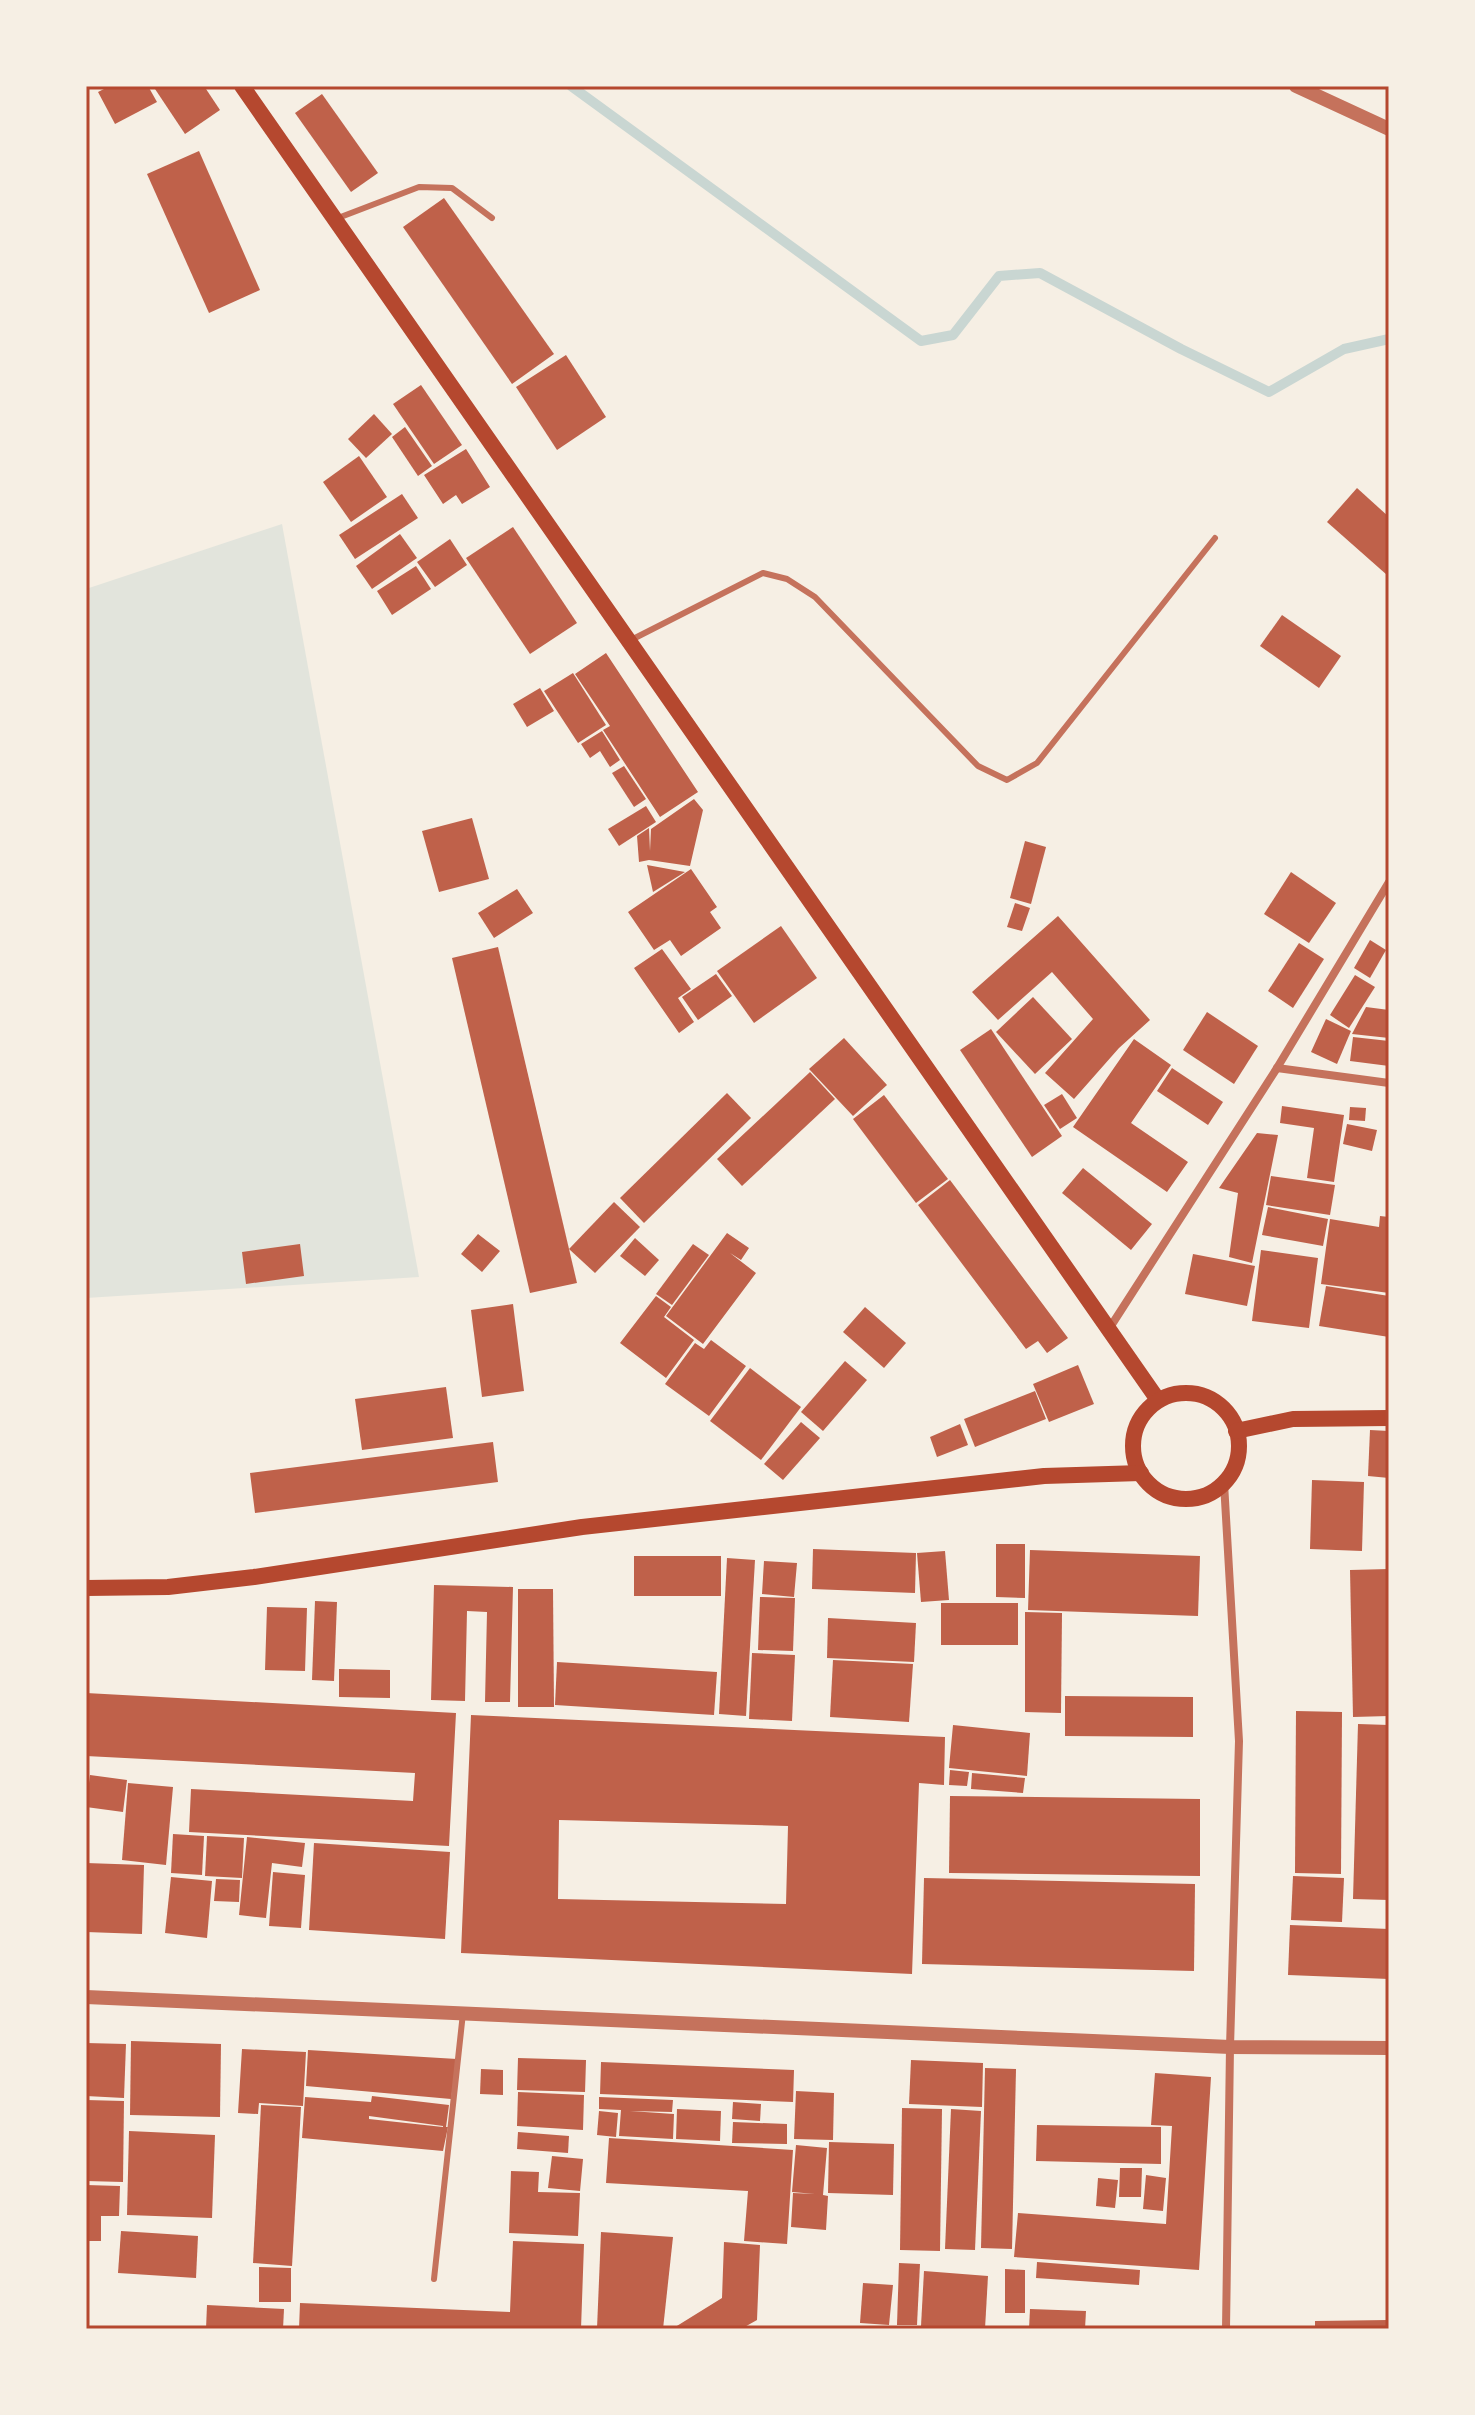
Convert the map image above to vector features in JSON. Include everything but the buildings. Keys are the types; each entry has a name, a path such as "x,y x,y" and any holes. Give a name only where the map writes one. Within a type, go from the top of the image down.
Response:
{"main road":[{"path":"242,86 1158,1400"},
{"path":"1185,1393 1198,1394 1222,1408 1231,1418 1236,1431 1239,1445 1237,1458 1224,1483 1213,1491 1187,1499 1161,1492 1149,1484 1141,1473 1133,1447 1139,1420 1158,1400 1185,1393"},
{"path":"1236,1431 1293,1419 1389,1418"},
{"path":"86,1588 168,1587 254,1577 582,1527 1044,1476 1141,1473"}],"street":[{"path":"1296,86 1389,129"},
{"path":"1109,1329 1277,1068 1389,882"},
{"path":"1277,1068 1389,1083"},
{"path":"1224,1483 1239,1741 1226,2329"},
{"path":"86,1997 1230,2047 1389,2048"}],"lane":[{"path":"335,220 419,187 452,188 492,218"},
{"path":"627,642 763,573 787,579 815,597 978,766 1007,780 1037,763 1215,538"},
{"path":"434,2279 463,2013"}],"shaded area":[{"path":"282,524 419,1277 86,1298 86,589"}],"waterway":[{"path":"571,86 921,341 953,335 999,276 1040,273 1181,349 1269,392 1344,349 1389,339"}]}
